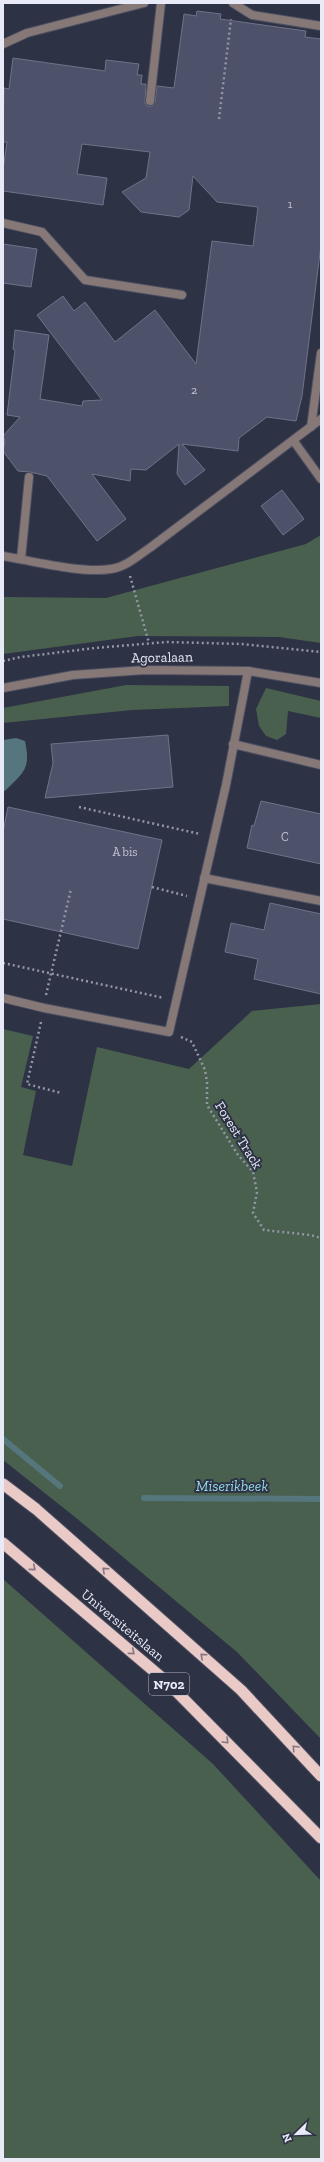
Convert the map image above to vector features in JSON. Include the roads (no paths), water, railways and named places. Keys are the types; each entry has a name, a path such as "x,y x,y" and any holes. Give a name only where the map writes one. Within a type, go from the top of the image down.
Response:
{"highway":[{"name":"Universiteitslaan","path":"3,1484 36,1509 241,1690 321,1776"},
{"name":"Universiteitslaan","path":"3,1543 168,1683 321,1838"}],"street":[{"path":"3,44 27,33 144,3"},
{"path":"150,101 161,3"},
{"path":"233,3 252,15 321,26"},
{"path":"3,223 42,232 85,280 182,295"},
{"path":"311,427 321,353"},
{"path":"3,556 83,569 111,569 125,564 151,547 321,419"},
{"path":"293,440 321,478"},
{"path":"21,559 29,477"},
{"name":"Agoralaan","path":"3,688 73,674 145,670 248,671 321,683"},
{"path":"3,998 44,1008 169,1032 214,837 248,671"},
{"path":"233,744 321,765"},
{"path":"204,878 321,901"}],"waterway":[{"name":"Miserikbeek","path":"3,1439 60,1486"},
{"name":"Miserikbeek","path":"144,1498 321,1499"}]}
